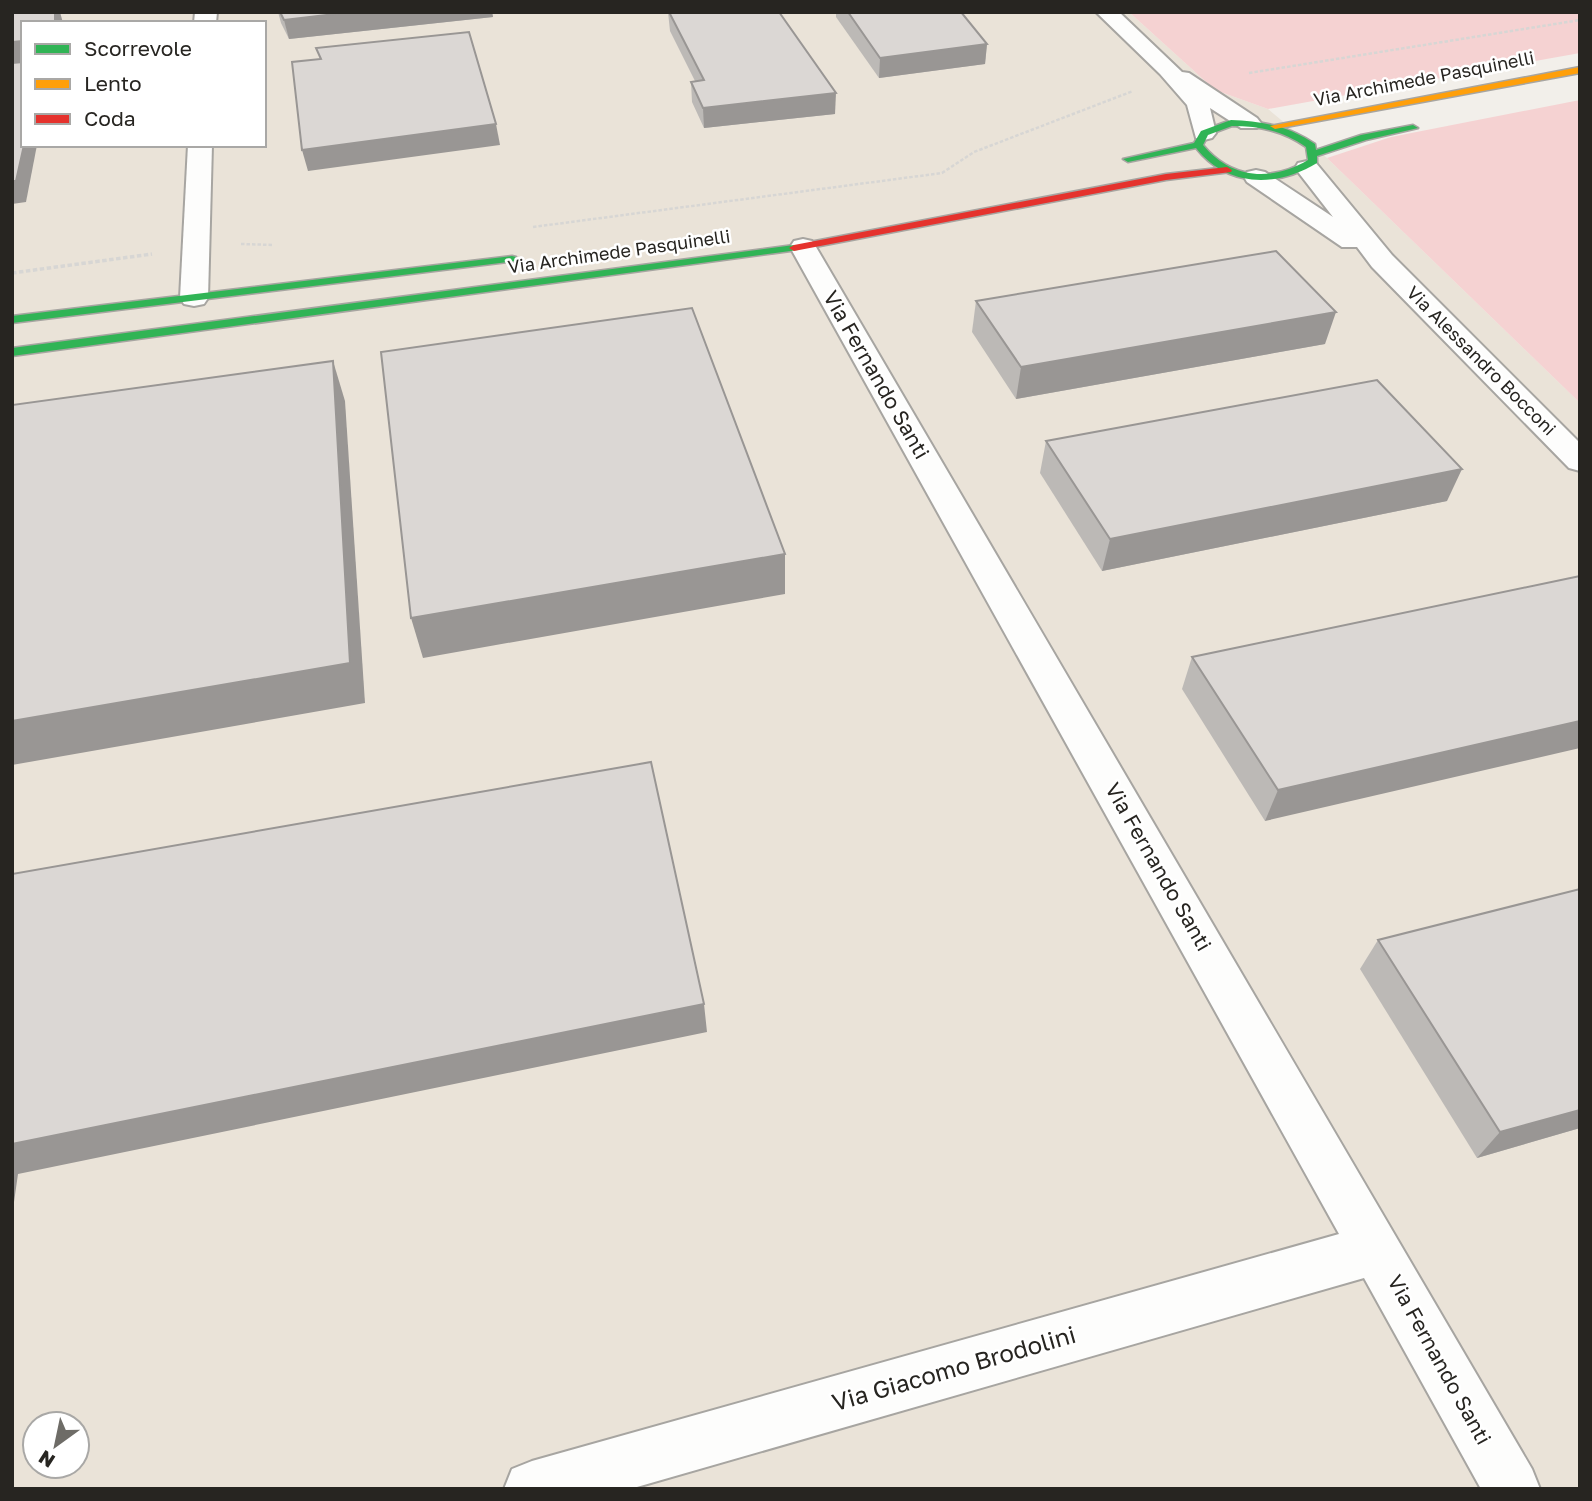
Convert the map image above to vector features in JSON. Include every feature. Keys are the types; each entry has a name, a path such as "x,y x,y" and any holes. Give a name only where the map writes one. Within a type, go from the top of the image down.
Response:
{"main road":[{"name":"Via Archimede Pasquinelli","path":"1118,161 1201,139 1231,123 1275,126 1580,69"},
{"name":"Via Archimede Pasquinelli","path":"1201,139 1201,154 1227,170 1256,177 1286,176 1311,161 1364,137 1432,124"},
{"name":"Via Archimede Pasquinelli","path":"1275,126 1302,138 1311,146 1311,161"},
{"name":"Via Archimede Pasquinelli","path":"12,352 803,247 1166,177 1227,170"},
{"name":"Via Archimede Pasquinelli","path":"12,320 526,257"}],"street":[{"path":"1106,12 1179,79 1198,104 1201,139"},
{"path":"1179,79 1249,123"},
{"path":"194,298 200,147"},
{"name":"Via Alessandro Bocconi","path":"1311,161 1382,261 1580,461"},
{"name":"Via Alessandro Bocconi","path":"1256,177 1382,261"},
{"name":"Via Fernando Santi","path":"803,247 1512,1489"},
{"name":"Via Giacomo Brodolini","path":"532,1489 1377,1249"}],"path":[{"path":"528,228 942,173 974,152 1125,92 1179,79 1580,20"},
{"path":"12,273 247,243 284,246"}],"shaded area":[{"path":"12,12 1129,12 1215,90 1268,109 1327,158 1580,403 1580,1489 12,1489"},
{"path":"1129,12 1580,12 1580,53 1268,109 1215,90"},
{"path":"1580,100 1580,403 1327,158 1391,137"}],"building":[{"path":"12,12 55,12 55,21 21,21 21,41 12,42"},
{"path":"280,12 352,12 284,20"},
{"path":"669,12 779,12 836,93 703,108 691,82 704,80"},
{"path":"848,12 961,12 987,44 880,58"},
{"path":"469,32 496,124 302,150 292,62 321,59 316,48"},
{"path":"21,62 21,147 24,147 16,181 12,181 12,63"},
{"path":"1276,251 1336,312 1021,367 976,301"},
{"path":"692,308 785,554 411,618 381,352"},
{"path":"333,361 350,663 12,721 12,405"},
{"path":"1377,380 1462,469 1110,539 1046,441"},
{"path":"1580,576 1580,721 1278,790 1192,657"},
{"path":"651,762 704,1004 12,1144 12,874"},
{"path":"1580,889 1580,1110 1500,1132 1378,940"}],"traffic: fast":[{"path":"1231,123 1263,125 1293,134 1311,146 1313,161 1299,170 1268,178 1236,174 1208,158 1198,145 1204,133 1231,123"},
{"path":"1314,154 1364,137 1413,128"},
{"path":"1128,159 1198,145"},
{"path":"12,352 794,248"},
{"path":"12,320 512,259"}],"traffic: slow":[{"path":"1275,126 1580,70"}],"traffic: jam":[{"path":"794,248 1166,177 1227,170"}]}
